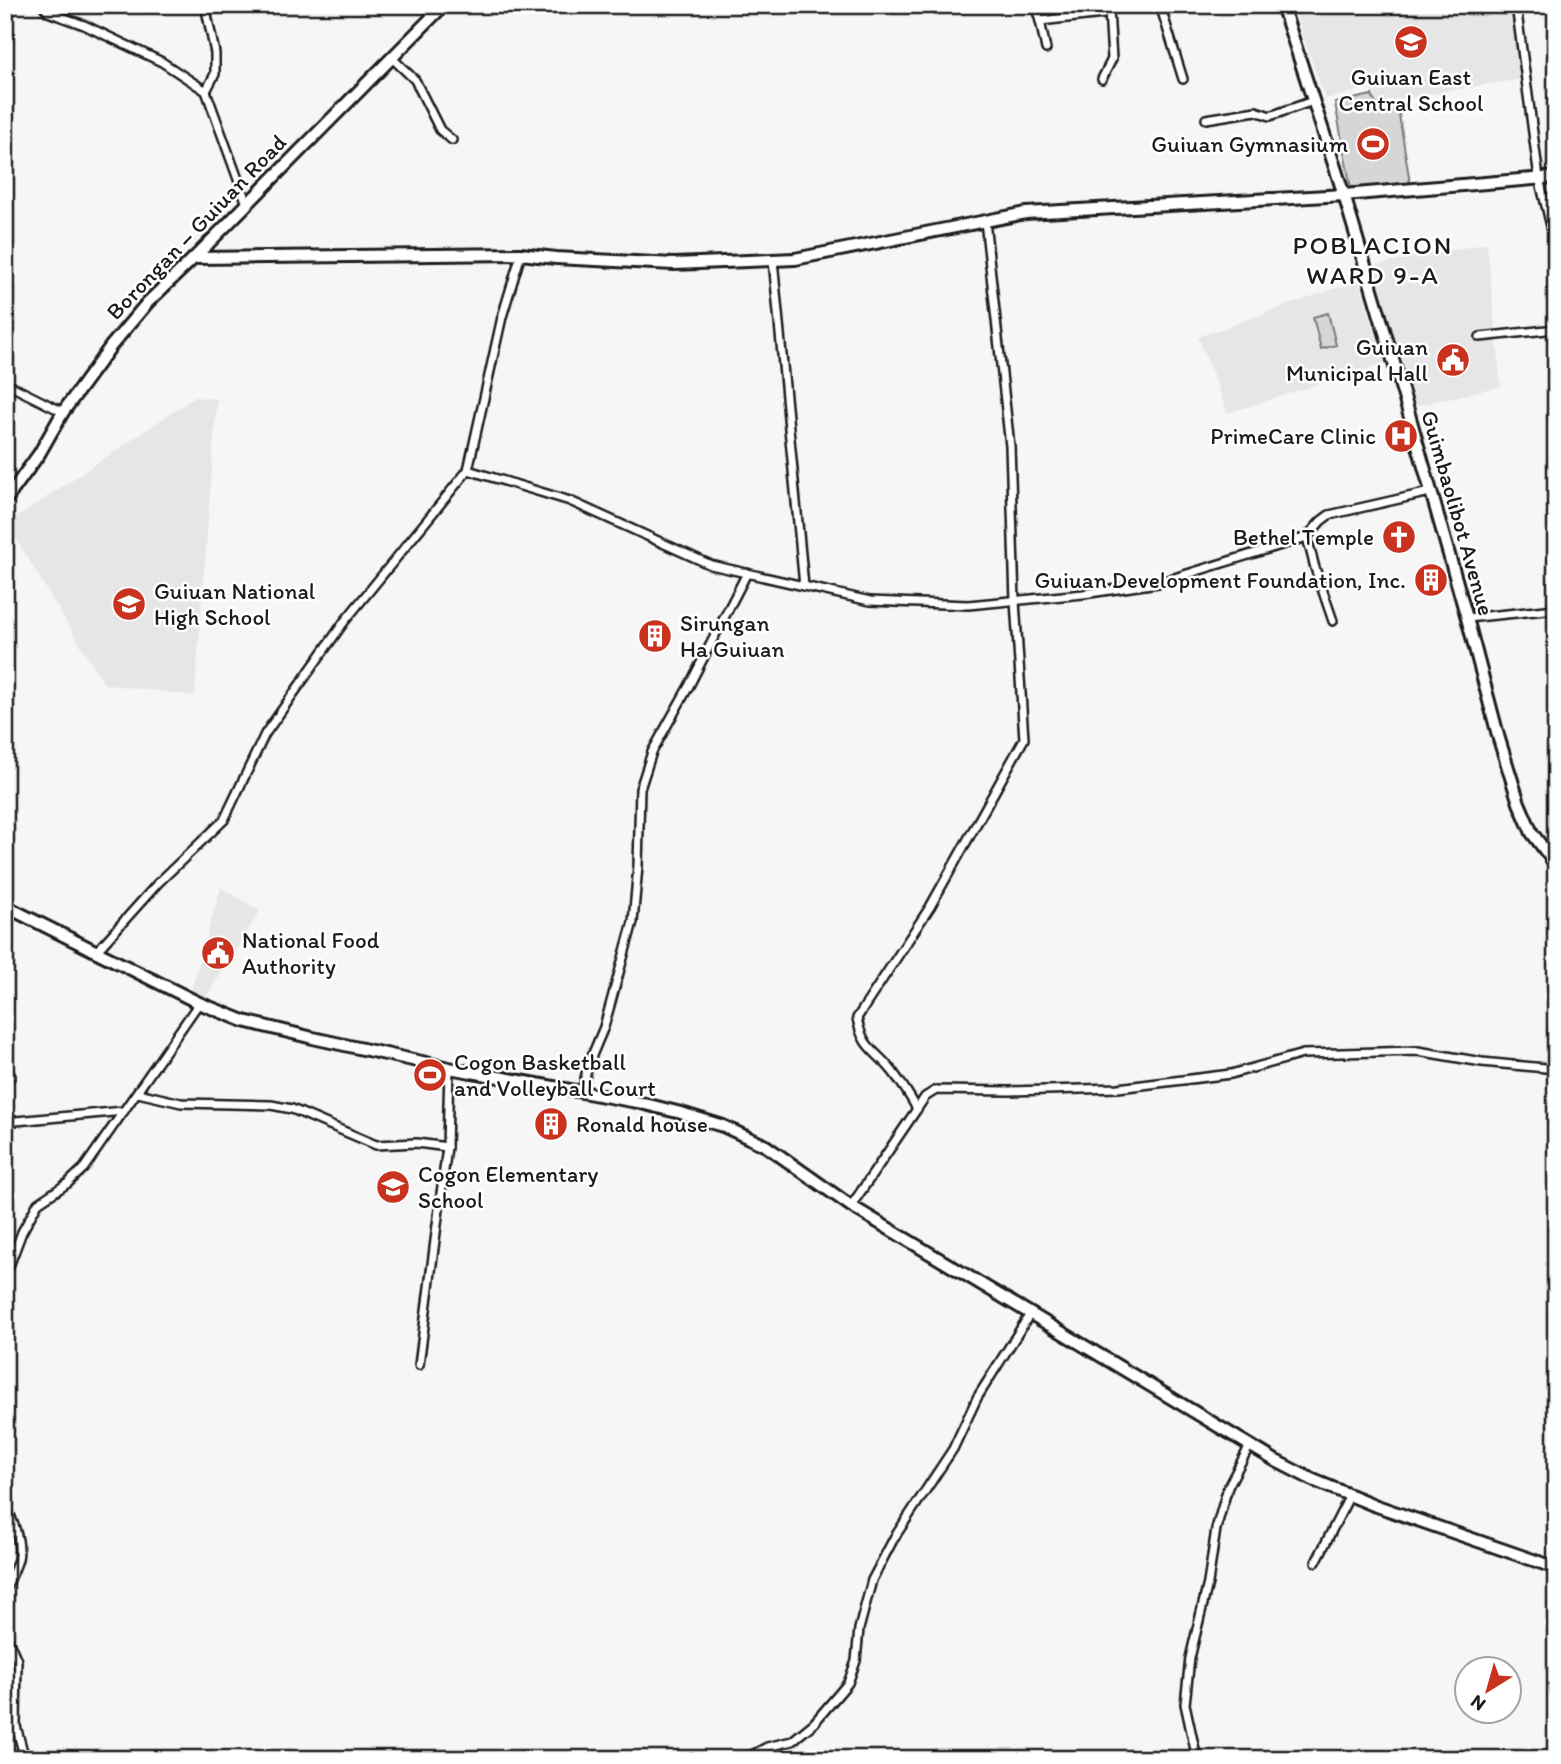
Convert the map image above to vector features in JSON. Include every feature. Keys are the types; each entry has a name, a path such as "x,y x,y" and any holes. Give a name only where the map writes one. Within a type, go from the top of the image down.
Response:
{"street":[{"path":"43,5 48,12 84,25 162,62 206,91 247,204"},
{"path":"205,5 215,53 215,74 206,91"},
{"name":"Borongan – Guiuan Road","path":"5,501 39,454 63,412 140,311 444,5"},
{"path":"1035,5 1046,49"},
{"path":"1173,5 1161,6 1183,79"},
{"name":"Guimbaolibot Avenue","path":"1282,5 1344,195 1405,400 1519,803 1532,834 1556,864"},
{"path":"1516,5 1539,178 1556,246"},
{"path":"1041,21 1104,14 1110,8"},
{"path":"1102,79 1112,59 1110,8"},
{"path":"392,58 415,80 440,130 452,140"},
{"path":"1206,119 1258,111 1270,116 1313,101"},
{"path":"194,258 521,254 674,264 795,259 1026,213 1344,195 1556,177"},
{"path":"918,1109 891,1070 866,1045 857,1018 930,907 1024,739 1015,601 1010,446 985,221"},
{"path":"96,952 158,883 224,820 265,734 344,621 467,470 502,317 521,254"},
{"path":"773,260 804,586"},
{"path":"1480,337 1556,329"},
{"path":"5,383 63,412"},
{"path":"467,470 570,501 711,565 870,601 968,605 1083,594 1158,583 1307,537 1329,515 1430,492"},
{"path":"1307,537 1333,621"},
{"path":"582,1092 588,1065 604,1027 633,922 640,789 652,752 747,573"},
{"path":"1466,618 1556,609"},
{"path":"5,906 199,1003 244,1021 449,1068 681,1113 723,1126 766,1146 851,1206 1313,1480 1374,1505 1556,1568"},
{"path":"5,1276 22,1232 38,1203 68,1183 84,1168 199,1003"},
{"path":"851,1206 925,1097 936,1090 1010,1091 1118,1087 1231,1074 1303,1054 1418,1051 1482,1062 1556,1069"},
{"path":"419,1365 447,1147 449,1068"},
{"path":"138,1093 181,1103 271,1105 292,1109 376,1145 417,1143 447,1147"},
{"path":"909,1095 925,1097"},
{"path":"5,1122 124,1111"},
{"path":"744,1759 768,1747 792,1741 814,1723 848,1684 856,1661 859,1629 872,1580 894,1538 953,1450 977,1398 1030,1314"},
{"path":"1197,1759 1185,1704 1190,1658 1227,1487 1250,1445"},
{"path":"1316,1562 1350,1495"},
{"path":"5,1503 13,1521 19,1557 5,1591"},
{"path":"5,1633 17,1660 16,1726 25,1759"}],"shaded area":[{"name":"Guiuan East Central School","path":"1292,5 1512,5 1521,79 1375,103 1370,88 1325,99"},
{"name":"Guiuan Gymnasium","path":"1372,95 1376,105 1397,102 1410,183 1351,189 1335,103"},
{"path":"1487,243 1501,386 1411,407 1372,266"},
{"path":"1359,280 1385,363 1228,413 1198,337"},
{"path":"1328,313 1336,345 1321,349 1313,317"},
{"name":"Guiuan National High School","path":"195,397 217,399 195,696 104,684 7,524"},
{"name":"National Food Authority","path":"221,887 260,911 205,999 190,994"}],"place":[{"name":"Guiuan East Central School","path":"1411,42"},
{"name":"Guiuan Gymnasium","path":"1373,144"},
{"name":"Guiuan Municipal Hall","path":"1453,360"},
{"name":"PrimeCare Clinic","path":"1401,436"},
{"name":"Bethel Temple","path":"1399,537"},
{"name":"Guiuan Development Foundation, Inc.","path":"1431,580"},
{"name":"Guiuan National High School","path":"129,604"},
{"name":"Sirungan Ha Guiuan","path":"655,636"},
{"name":"National Food Authority","path":"218,953"},
{"name":"Cogon Basketball and Volleyball Court","path":"430,1075"},
{"name":"Ronald house","path":"551,1124"},
{"name":"Cogon Elementary School","path":"393,1187"}],"district":[{"name":"POBLACION WARD 9-A","path":"1373,260"}]}
